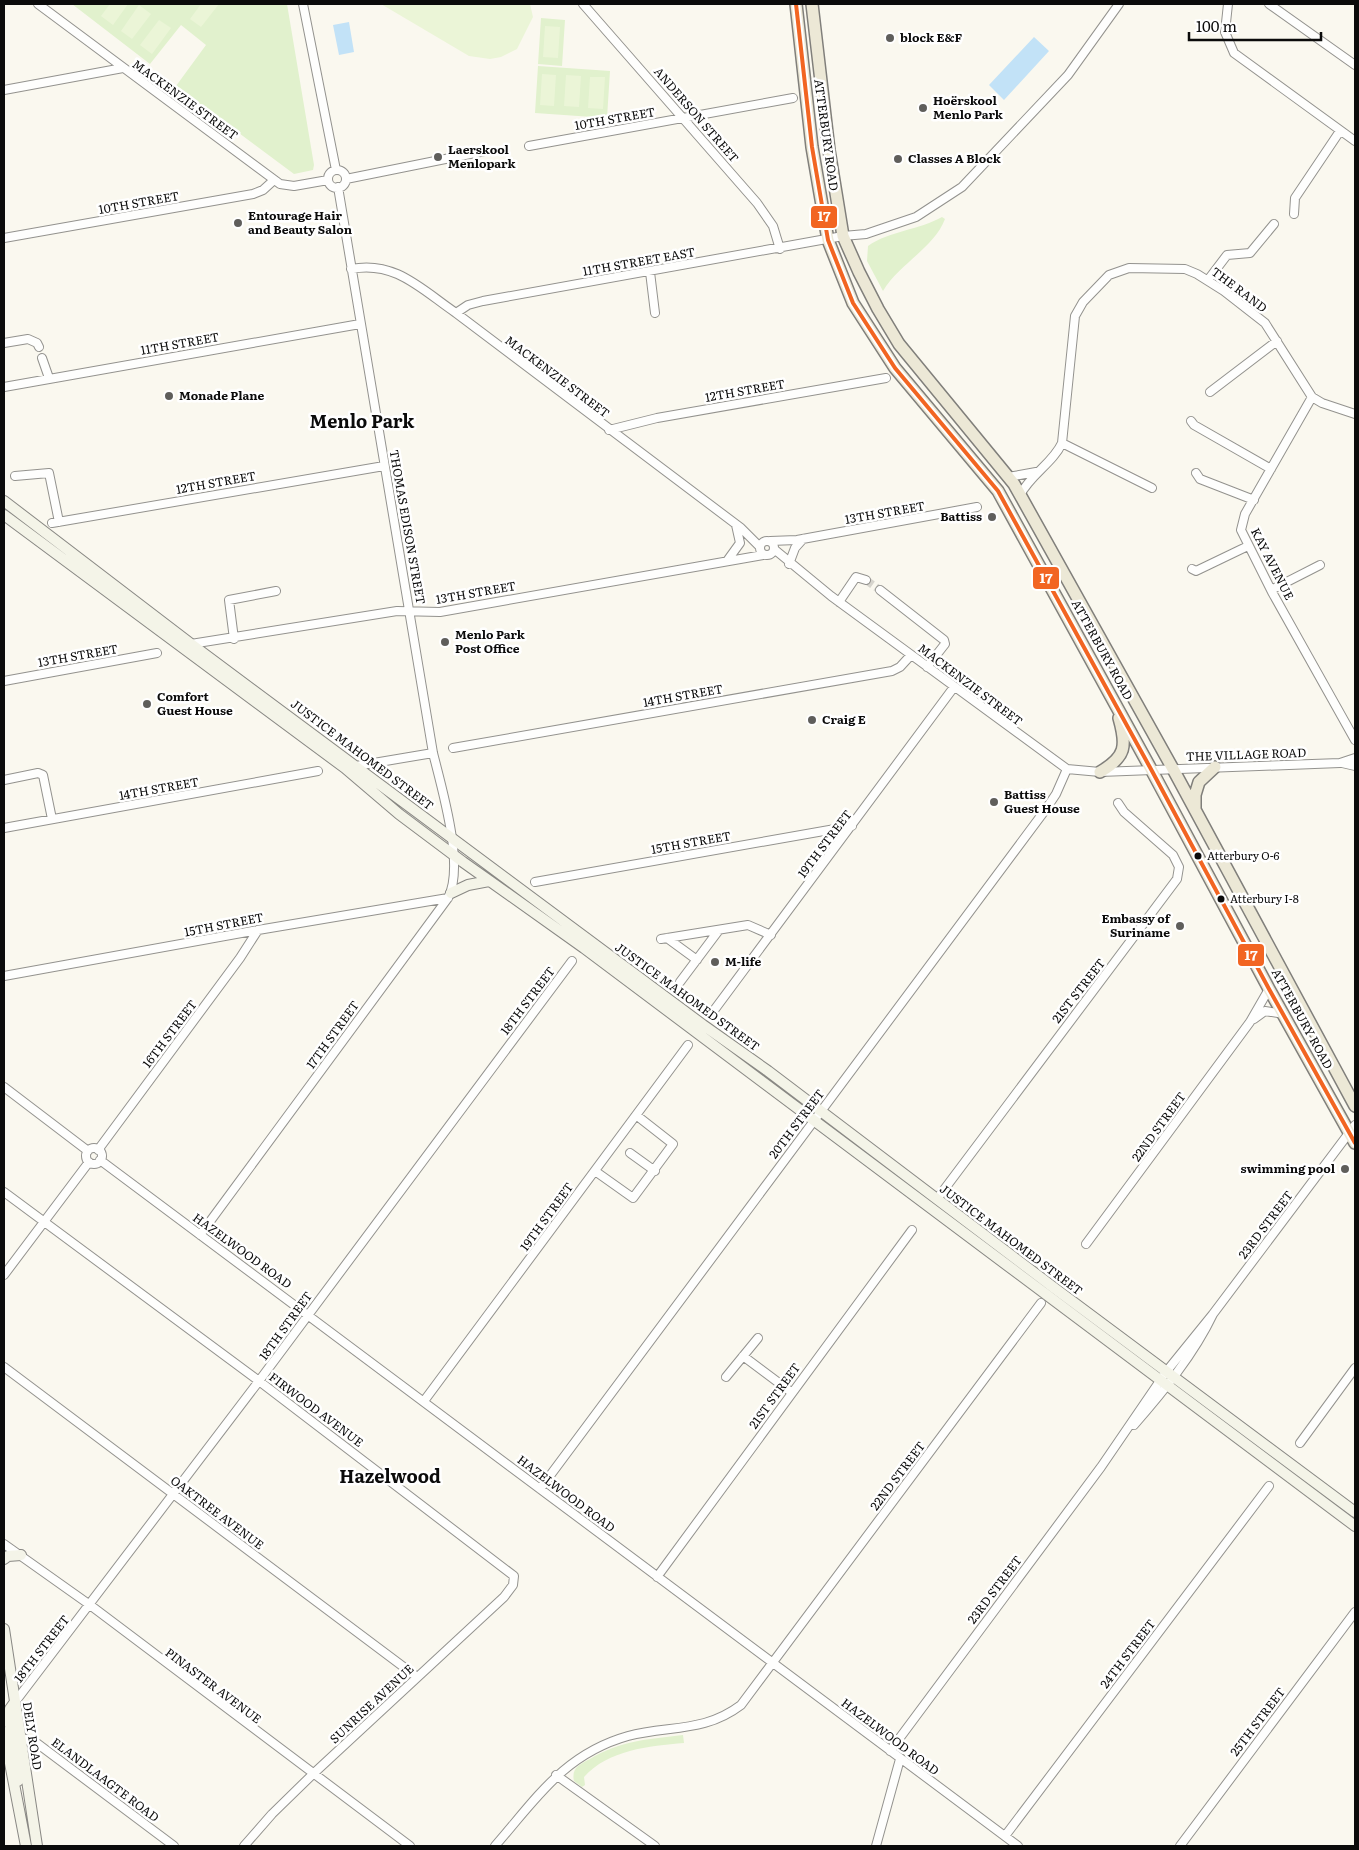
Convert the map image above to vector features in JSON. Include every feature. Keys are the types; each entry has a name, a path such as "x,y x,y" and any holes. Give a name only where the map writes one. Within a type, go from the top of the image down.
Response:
{"main road":[{"name":"ATTERBURY ROAD","path":"796,4 812,147 828,240 853,303 895,368 998,491 1111,694 1269,989 1352,1129 1355,1143"},
{"name":"ATTERBURY ROAD","path":"812,4 829,150 843,236 878,309 899,344 1020,494 1173,769 1355,1106"},
{"name":"JUSTICE MAHOMED STREET","path":"4,501 191,644 821,1111 1355,1512"},
{"name":"JUSTICE MAHOMED STREET","path":"4,515 345,768 399,814 584,948 1163,1384 1355,1526"},
{"path":"1100,772 1116,761 1123,749 1123,731 1111,694"},
{"path":"1195,811 1196,788 1202,778 1215,767"},
{"path":"450,895 468,885 489,881"},
{"path":"4,1559 8,1556 21,1555"},
{"name":"DELY ROAD","path":"4,1629 15,1702 12,1736 37,1846"},
{"path":"12,1736 17,1767 17,1802 26,1846"}],"street":[{"name":"MACKENZIE STREET","path":"38,4 274,180 290,186 328,180"},
{"path":"302,4 336,170"},
{"name":"ANDERSON STREET","path":"583,4 762,208 772,226 780,249"},
{"name":"11TH STREET EAST","path":"456,313 468,305 483,301 780,249 843,236 866,234 920,215 951,196 976,173 1068,75 1119,4"},
{"path":"1228,4 1225,32 1234,52 1355,141"},
{"path":"1269,4 1355,65"},
{"path":"4,90 122,68"},
{"name":"10TH STREET","path":"529,146 793,98"},
{"path":"1294,214 1295,198 1340,131"},
{"path":"346,179 485,151"},
{"path":"336,170 344,173 346,179 344,184 338,187 330,185 328,180 331,172 336,170"},
{"name":"10TH STREET","path":"4,238 253,194 263,190 274,180"},
{"name":"THOMAS EDISON STREET","path":"338,187 384,466 411,612 433,753 453,839"},
{"path":"1208,280 1227,255 1247,254 1254,250 1274,224"},
{"name":"MACKENZIE STREET","path":"352,269 374,266 390,269 456,313 839,602 1067,769"},
{"name":"THE RAND","path":"1062,443 1072,325 1078,310 1089,295 1109,275 1129,268 1184,268 1208,280 1257,316 1277,341 1312,398"},
{"path":"650,272 655,313"},
{"name":"11TH STREET","path":"4,387 360,324"},
{"path":"4,343 28,339 37,343 38,347"},
{"path":"1210,392 1277,341"},
{"path":"42,358 49,378"},
{"name":"12TH STREET","path":"609,430 658,418 886,378"},
{"path":"1312,398 1355,414"},
{"name":"KAY AVENUE","path":"1312,398 1271,469 1241,527 1248,546 1271,590 1355,740"},
{"path":"1191,421 1194,425 1271,469"},
{"path":"1020,494 1036,472 1057,453 1062,443 1152,488"},
{"name":"12TH STREET","path":"15,476 49,473 55,522 384,466"},
{"path":"1008,477 1036,472"},
{"path":"1196,473 1200,479 1254,500"},
{"name":"13TH STREET","path":"191,644 222,641 397,611 440,612 731,560 800,539 978,507"},
{"path":"731,560 740,543 739,527"},
{"path":"791,565 795,548 800,539"},
{"path":"1192,569 1196,571 1248,546"},
{"path":"1271,590 1320,565"},
{"path":"839,602 856,577 866,580"},
{"path":"880,590 944,640 945,644 927,667"},
{"path":"234,639 228,600 276,591"},
{"name":"13TH STREET","path":"4,681 157,653"},
{"name":"14TH STREET","path":"453,748 892,671 900,667 911,655"},
{"name":"19TH STREET","path":"712,1013 954,687"},
{"path":"356,766 433,753"},
{"path":"1340,762 1355,758"},
{"path":"1340,762 1355,766"},
{"name":"THE VILLAGE ROAD","path":"1152,770 1340,762"},
{"path":"1067,769 1100,772 1152,770"},
{"name":"20TH STREET","path":"540,1489 1046,809 1067,769"},
{"name":"14TH STREET","path":"4,828 318,771"},
{"path":"4,780 38,773 43,775 52,819"},
{"name":"21ST STREET","path":"937,1199 1177,879 1179,867 1173,855 1126,814 1118,803"},
{"name":"15TH STREET","path":"534,882 852,826"},
{"name":"17TH STREET","path":"200,1235 450,895 455,877 453,839"},
{"name":"15TH STREET","path":"4,976 450,895"},
{"path":"696,960 664,939 748,926 771,935"},
{"name":"16TH STREET","path":"98,1150 240,958 258,930"},
{"path":"680,982 719,930"},
{"name":"18TH STREET","path":"15,1702 259,1381 572,961"},
{"name":"22ND STREET","path":"1086,1244 1250,1022 1269,989"},
{"name":"22ND STREET","path":"1250,1022 1265,1010 1284,1014"},
{"name":"19TH STREET","path":"424,1401 688,1045"},
{"path":"4,1086 88,1151"},
{"path":"595,1170 634,1198 655,1171 673,1144 636,1115"},
{"name":"23RD STREET","path":"890,1751 1352,1129"},
{"path":"92,1149 98,1150 101,1154 100,1160 96,1164 89,1162 86,1156 88,1151 92,1149"},
{"path":"630,1153 655,1171"},
{"name":"HAZELWOOD ROAD","path":"100,1160 1018,1846"},
{"path":"4,1275 89,1162"},
{"name":"FIRWOOD AVENUE","path":"4,1192 506,1567 515,1578"},
{"name":"21ST STREET","path":"658,1577 791,1392 912,1230"},
{"name":"22ND STREET","path":"495,1846 556,1776 573,1761 612,1741 714,1722 730,1714 751,1693 772,1662 1041,1303"},
{"path":"726,1377 758,1338"},
{"path":"743,1356 791,1392"},
{"name":"OAKTREE AVENUE","path":"4,1367 418,1677"},
{"path":"1300,1443 1355,1368"},
{"name":"24TH STREET","path":"1005,1836 1269,1486"},
{"name":"PINASTER AVENUE","path":"4,1544 90,1605 410,1846"},
{"name":"SUNRISE AVENUE","path":"244,1846 272,1814 313,1774 511,1590 515,1578"},
{"name":"25TH STREET","path":"1180,1846 1355,1612"},
{"name":"ELANDLAAGTE ROAD","path":"12,1736 38,1744 174,1846"},
{"path":"876,1846 900,1759"},
{"path":"556,1776 655,1846"}],"green space":[{"path":"72,4 287,4 314,165 313,170 294,174 176,86 206,45 181,25 150,64"},
{"path":"110,4 128,4 113,25 101,16"},
{"path":"201,4 219,4 201,27 190,19"},
{"path":"381,4 530,4 533,17 517,49 501,57 490,59 469,56"},
{"path":"139,5 151,14 132,39 121,31"},
{"path":"541,18 565,20 562,66 538,64"},
{"path":"159,20 171,28 152,54 140,45"},
{"path":"545,26 560,27 558,58 543,57"},
{"path":"538,66 610,71 607,118 535,113"},
{"path":"542,74 556,75 554,106 540,105"},
{"path":"566,75 581,76 579,107 564,106"},
{"path":"590,77 605,77 603,109 588,108"},
{"path":"942,217 945,219 933,239 898,272 883,291 867,261 868,246 885,237 924,225"},
{"path":"683,1735 684,1743 643,1748 617,1755 605,1761 584,1777 585,1785 582,1787 574,1781 575,1770 580,1765 612,1748 635,1742"}],"water":[{"path":"349,22 354,52 339,55 333,25"},
{"path":"1034,37 1049,51 1004,100 989,85"}],"tunnel":[{"path":"866,580 880,590"}],"transit line":[{"name":"17","path":"796,4 812,147 828,240 853,303 895,368 998,491 1355,1143"}],"place":[{"name":"block E&F","path":"890,38"},
{"name":"Hoërskool Menlo Park","path":"923,108"},
{"name":"Laerskool Menlopark","path":"438,157"},
{"name":"Classes A Block","path":"898,159"},
{"name":"Entourage Hair and Beauty Salon","path":"238,223"},
{"name":"Monade Plane","path":"169,396"},
{"name":"Battiss","path":"992,517"},
{"name":"Menlo Park Post Office","path":"445,642"},
{"name":"Comfort Guest House","path":"147,704"},
{"name":"Craig E","path":"812,720"},
{"name":"Battiss Guest House","path":"994,802"},
{"name":"Atterbury O-6","path":"1198,856"},
{"name":"Atterbury I-8","path":"1221,899"},
{"name":"Embassy of Suriname","path":"1180,926"},
{"name":"M-life","path":"715,962"},
{"name":"swimming pool","path":"1345,1169"}],"district":[{"name":"Menlo Park","path":"362,422"},
{"name":"Hazelwood","path":"390,1477"}]}
